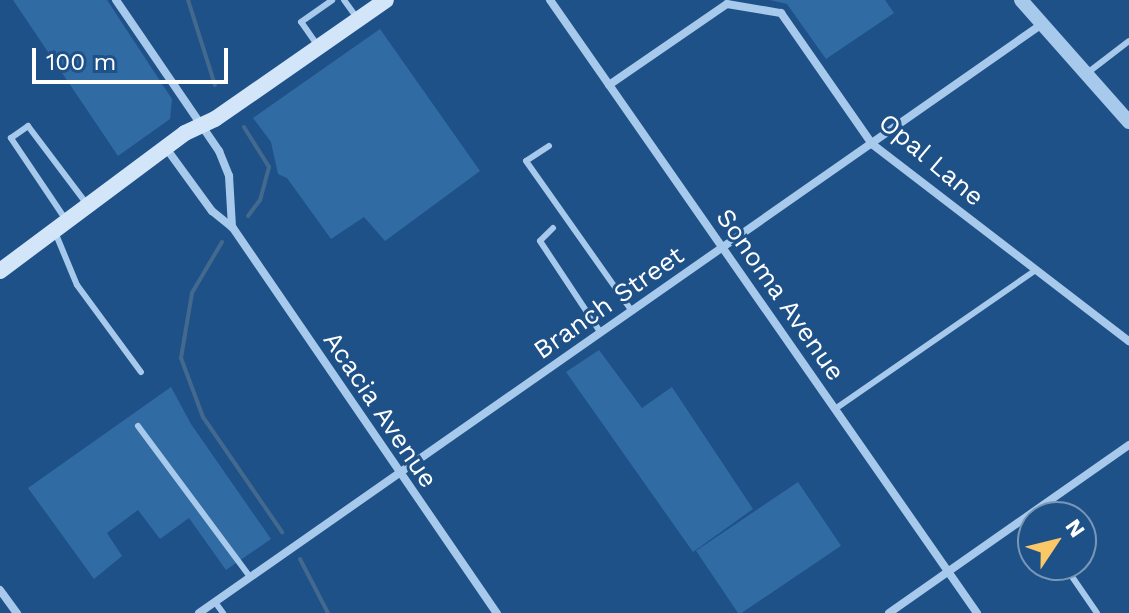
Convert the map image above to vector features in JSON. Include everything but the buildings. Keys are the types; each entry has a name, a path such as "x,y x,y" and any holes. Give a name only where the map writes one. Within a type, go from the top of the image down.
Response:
{"main road":[{"path":"0,271 90,208 165,147 386,0"}],"street":[{"name":"Acacia Avenue","path":"116,0 202,125 229,176 233,228"},
{"name":"Sonoma Avenue","path":"550,0 977,613"},
{"path":"1021,0 1129,122"},
{"name":"Opal Lane","path":"609,85 727,4 781,13 872,144 1129,341"},
{"name":"Branch Street","path":"199,613 1042,24"},
{"name":"Acacia Avenue","path":"165,147 212,211 233,228 398,474 497,613"},
{"path":"1054,501 1129,445"},
{"path":"889,613 1017,527"},
{"path":"0,590 17,613"}],"lane":[{"path":"318,47 301,22 332,0"},
{"path":"344,0 358,19"},
{"path":"1086,74 1129,41"},
{"path":"90,208 28,126 11,138 62,228 77,285 141,372"},
{"path":"549,146 526,161 632,311"},
{"path":"553,228 540,241 601,333"},
{"path":"835,409 1036,270"},
{"path":"138,426 250,577"},
{"path":"1075,581 1097,613"},
{"path":"215,602 223,613"}],"shaded area":[{"path":"13,0 107,0 172,99 170,119 118,156"},
{"path":"770,0 885,0 894,13 826,59 787,4"},
{"path":"380,29 480,171 385,241 364,217 331,239 287,178 278,174 271,142 253,118"},
{"path":"599,350 642,408 672,387 753,509 693,552 566,372"},
{"path":"171,387 191,424 271,539 226,570 189,518 160,539 138,510 107,533 122,556 94,579 28,488"},
{"path":"798,482 841,546 741,613 738,613 696,551"}],"waterway":[{"path":"188,0 215,85"},
{"path":"244,127 269,167 260,200 248,216"},
{"path":"222,242 192,293 181,358 203,417 282,532"},
{"path":"300,559 328,613"}]}
